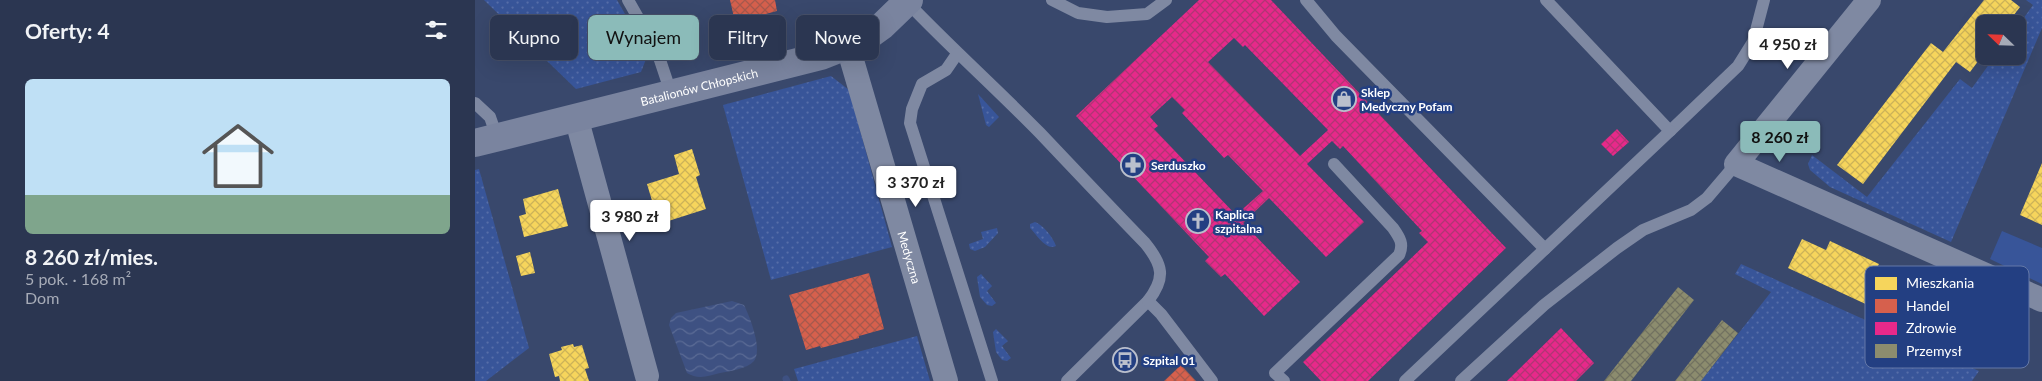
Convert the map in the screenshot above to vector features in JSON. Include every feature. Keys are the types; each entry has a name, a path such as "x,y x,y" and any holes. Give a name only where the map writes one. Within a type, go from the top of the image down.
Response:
{"street":[{"path":"1869,0 1736,164 1966,266"},
{"name":"Batalionów Chłopskich","path":"879,28 908,1"},
{"name":"Batalionów Chłopskich","path":"486,140 805,60"},
{"name":"Medyczna","path":"852,60 946,381"},
{"path":"576,117 647,376"},
{"path":"2029,294 2042,300"}],"lane":[{"path":"628,0 657,50 671,93"},
{"path":"1052,0 1078,14 1107,17 1147,14 1166,0"},
{"path":"1305,0 1336,36 1545,249"},
{"path":"1546,0 1670,131"},
{"path":"1405,381 1738,66 1753,42 1764,0"},
{"path":"908,1 957,54 973,67 1040,133 1155,254 1160,268 1161,280 1157,290 1067,381"},
{"path":"957,54 946,70 922,84 912,109 911,124 992,381"},
{"path":"475,103 490,117 486,140"},
{"path":"1275,378 1399,255 1402,248 1401,240 1393,228 1334,164"},
{"path":"1461,381 1544,305 1617,248 1643,230 1691,210 1707,198 1736,164"},
{"path":"1148,301 1161,314 1212,381"}],"shaded area":[{"path":"484,0 617,0 626,15 588,15 588,60 646,60 641,72 576,89 546,60 578,60 578,15 500,15"},
{"path":"2026,0 2042,0 2042,28 1951,242 1830,187 1810,170 1808,164 1812,155 1867,197 1960,79 1972,88 1989,65 2026,65 2026,15 2033,5"},
{"path":"831,76 849,90 892,247 771,280 723,105"},
{"path":"978,94 999,117 989,127 986,125"},
{"path":"479,169 529,348 486,381 475,381 475,170"},
{"path":"1035,222 1047,232 1056,246 1052,247 1045,244 1030,228 1030,224"},
{"path":"997,228 998,233 985,247 975,251 970,249 969,244 983,239 981,232"},
{"path":"2002,231 2042,248 2042,284 2029,278 2029,266 2005,266 1990,259"},
{"path":"1741,264 1865,320 1865,368 1972,368 1979,371 1972,381 1701,381 1771,292 1735,274"},
{"path":"981,274 992,286 987,291 996,303 992,306 987,305 980,297 977,277"},
{"path":"996,329 1008,341 1002,346 1011,358 1007,361 1002,360 996,352 993,332"},
{"path":"917,336 930,381 798,381 794,369"}],"water":[{"path":"732,301 744,305 755,333 757,349 754,361 743,368 708,376 699,377 687,373 669,325 671,318 676,313"}],"building: Mieszkania":[{"path":"1984,0 2011,0 2020,7 2014,15 1976,15 1976,64 1970,72 1956,62 1863,184 1837,165 1931,43 1943,52"},
{"path":"692,149 700,175 696,177 706,209 659,224 647,184 679,174 674,155"},
{"path":"2042,163 2042,225 2020,215"},
{"path":"558,189 568,226 524,237 519,216 526,214 523,199"},
{"path":"1802,239 1826,250 1830,241 1879,264 1878,266 1865,266 1865,304 1788,268"},
{"path":"530,252 535,273 521,276 516,256"},
{"path":"573,344 574,347 582,345 589,368 585,369 589,381 560,381 559,376 555,377 549,354 562,350 561,347"}],"building: Handel":[{"path":"730,0 775,0 777,11 762,15 733,15"},
{"path":"869,273 884,329 859,336 859,338 806,350 789,295"},
{"path":"1181,365 1196,381 1164,381"}],"building: Zdrowie":[{"path":"1199,0 1271,0 1506,248 1368,381 1321,381 1303,362 1428,242 1419,233 1422,231 1343,146 1340,149 1332,141 1307,164 1364,222 1326,257 1269,198 1243,223 1300,282 1264,316 1225,274 1221,277 1205,261 1209,257 1076,116","holes":["1234,38 1243,47 1245,45 1328,130 1300,156 1208,62","1172,97 1185,110 1182,113 1224,158 1228,155 1263,191 1236,215 1154,129 1158,126 1150,117"]},
{"path":"1617,129 1629,142 1613,156 1601,144"},
{"path":"1561,328 1594,363 1576,381 1507,381"}],"building: Przemysł":[{"path":"1678,287 1694,300 1631,381 1604,381"},
{"path":"1722,320 1738,333 1701,381 1675,381"}],"place":[{"name":"Sklep Medyczny Pofam","path":"1344,99"},
{"name":"Serduszko","path":"1133,165"},
{"name":"Kaplica szpitalna","path":"1198,221"},
{"name":"Szpital 01","path":"1125,360"}]}
